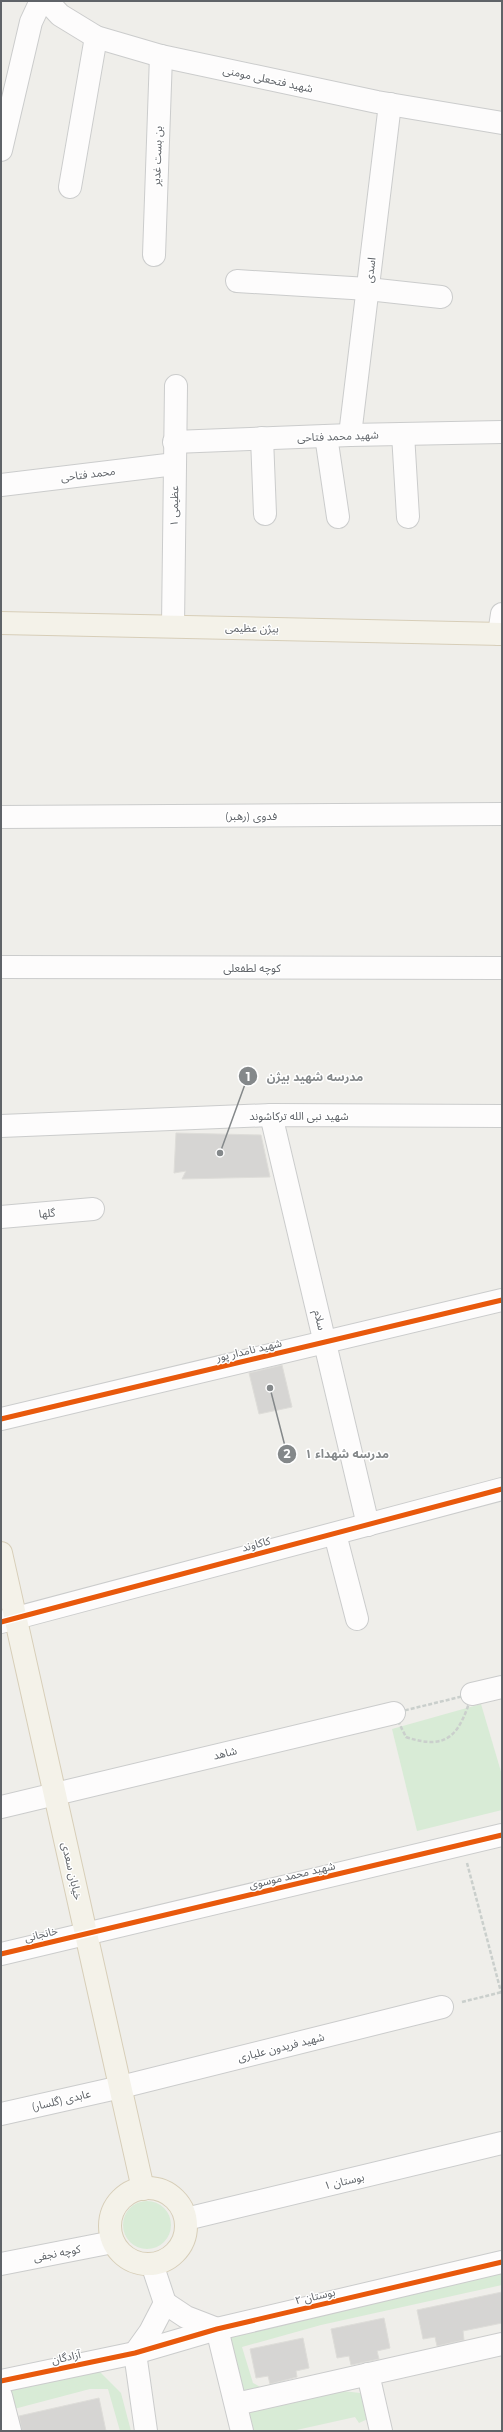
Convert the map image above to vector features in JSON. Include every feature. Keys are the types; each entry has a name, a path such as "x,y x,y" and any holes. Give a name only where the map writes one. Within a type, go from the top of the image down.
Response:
{"main road":[{"name":"بیژن عظیمی","path":"1,623 173,626 501,627"},
{"name":"خیابان سعدی","path":"1,1553 8,1620 55,1794 144,2189"},
{"path":"144,2189 155,2189 175,2199 182,2208 186,2219 186,2231 182,2243 175,2254 165,2261 152,2264 140,2264 129,2260 120,2252 110,2231 111,2219 115,2208 127,2195 144,2189"}],"street":[{"name":"شهید فتحعلی مومنی","path":"46,1 60,15 96,37 161,56 390,104 502,123"},
{"path":"1,150 31,22 38,7 46,1"},
{"path":"70,187 96,37"},
{"name":"بن بست غدیر","path":"154,255 161,56"},
{"name":"اسدی","path":"350,435 390,104"},
{"path":"237,281 368,289 441,297"},
{"name":"عظیمی ۱","path":"173,626 174,442 176,386"},
{"name":"شهید محمد فتاحی","path":"174,442 350,435 502,432"},
{"path":"403,434 408,516"},
{"path":"326,436 338,518"},
{"path":"262,438 265,514"},
{"name":"محمد فتاحی","path":"1,485 175,464"},
{"name":"فدوی (رهبر)","path":"1,817 502,814"},
{"name":"کوچه لطفعلی","path":"1,968 502,968"},
{"name":"شهید نبی الله ترکاشوند","path":"1,1126 272,1115 502,1116"},
{"name":"سلام","path":"272,1115 368,1525"},
{"name":"گلها","path":"1,1217 93,1209"},
{"name":"شهید نامدار پور","path":"1,1419 502,1300"},
{"name":"کاکاوند","path":"8,1620 502,1489"},
{"path":"335,1534 357,1619"},
{"path":"472,1694 502,1687"},
{"name":"شاهد","path":"1,1807 394,1712"},
{"name":"شهید محمد موسوی","path":"86,1934 502,1835"},
{"name":"خانجانی","path":"1,1954 86,1934"},
{"name":"شهید فریدون علیاری","path":"121,2087 442,2007"},
{"name":"عابدی (گلسار)","path":"1,2114 121,2087"},
{"name":"بوستان ۱","path":"186,2219 502,2143"},
{"name":"کوچه نجفی","path":"1,2264 114,2242"},
{"name":"بوستان ۲","path":"134,2353 217,2329 502,2262"},
{"path":"152,2264 165,2303 186,2317 217,2329 242,2431"},
{"path":"146,2431 134,2353 150,2332 165,2303"},
{"path":"236,2404 502,2344"},
{"name":"آزادگان","path":"1,2381 134,2353"},
{"path":"368,2374 381,2431"},
{"path":"1,2396 10,2431"}],"path":[{"path":"472,1694 463,1722 450,1737 425,1743 406,1737 394,1712 472,1694"},
{"path":"442,2007 501,1992 463,1844"}],"green space":[{"path":"481,1704 502,1775 502,1810 417,1831 392,1729"},
{"path":"142,2201 152,2201 164,2208 171,2220 171,2230 164,2242 152,2249 142,2249 134,2245 127,2238 123,2230 123,2220 127,2212 134,2205"},
{"path":"502,2271 502,2285 321,2325 242,2347 253,2383 266,2390 242,2395 224,2336"},
{"path":"97,2369 121,2393 131,2431 120,2431 108,2389 90,2389 14,2409 8,2387"},
{"path":"334,2390 360,2393 372,2417 359,2423 355,2417 292,2431 251,2431 246,2408"}],"building":[{"path":"176,1133 261,1135 270,1177 182,1179 186,1171 174,1173"},
{"path":"282,1365 292,1407 259,1414 249,1373"},
{"path":"502,2292 502,2323 463,2331 464,2340 437,2346 435,2337 423,2339 417,2310"},
{"path":"384,2318 390,2348 377,2351 379,2359 351,2365 349,2356 337,2358 331,2329"},
{"path":"303,2338 309,2368 296,2371 297,2377 270,2384 268,2376 256,2378 250,2349"},
{"path":"99,2398 106,2431 22,2431 19,2416"}],"cycle path":[{"path":"1,1419 502,1300"},
{"path":"1,1622 502,1489"},
{"path":"1,1954 502,1835"},
{"path":"1,2381 135,2353 217,2329 502,2262"}],"place":[{"name":"مدرسه شهید بیژن","path":"220,1153"},
{"name":"مدرسه شهداء ۱","path":"270,1388"}]}
